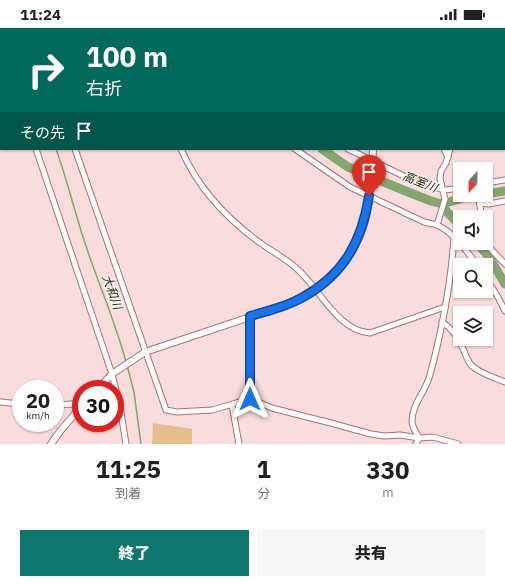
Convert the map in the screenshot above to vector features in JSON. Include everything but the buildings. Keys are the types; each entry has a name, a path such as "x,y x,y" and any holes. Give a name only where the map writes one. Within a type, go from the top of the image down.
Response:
{"street":[{"path":"36,150 114,373 115,380"},
{"path":"75,150 143,353 166,410 177,412 212,410 250,399 280,410 371,434 384,436 400,435 419,438 433,437 458,444"},
{"path":"182,150 202,187 228,215 241,228 260,243 297,268 316,289 338,318 364,333 370,334 445,307"},
{"path":"296,150 339,180 370,193 424,222 438,222 453,236"},
{"path":"350,150 416,182 442,190 453,189"},
{"path":"107,380 114,373 143,353 283,306 316,289 332,275 348,257 355,246 366,216 370,193 373,150"},
{"path":"444,150 448,157"},
{"path":"438,222 445,198 440,179 441,171 450,150"},
{"path":"493,182 505,180"},
{"path":"485,202 489,204 505,201"},
{"path":"419,438 414,430 412,421 413,413 429,377 445,307 453,248"},
{"path":"491,250 505,264"},
{"path":"493,289 505,311"},
{"path":"250,316 250,399"},
{"path":"442,322 453,331 472,366 477,370 505,382"},
{"path":"0,402 12,403"},
{"path":"232,405 239,444"},
{"path":"52,444 72,417"},
{"path":"123,432 126,444"},
{"path":"416,444 419,438"}],"shaded area":[{"path":"153,423 192,429 192,444 152,444"}],"waterway":[{"name":"大和川","path":"56,150 84,240 117,331 126,362"},
{"name":"高室川","path":"323,150 348,167 403,190 442,204 453,218"},
{"path":"493,193 505,191"},
{"path":"442,204 453,201"},
{"name":"高室川","path":"483,250 489,257 505,284"},
{"name":"大和川","path":"127,365 134,392 141,444"}],"route":[{"path":"250,399 250,316 283,306 304,296 323,284 332,275 348,257 355,246 364,224 369,196"}]}
